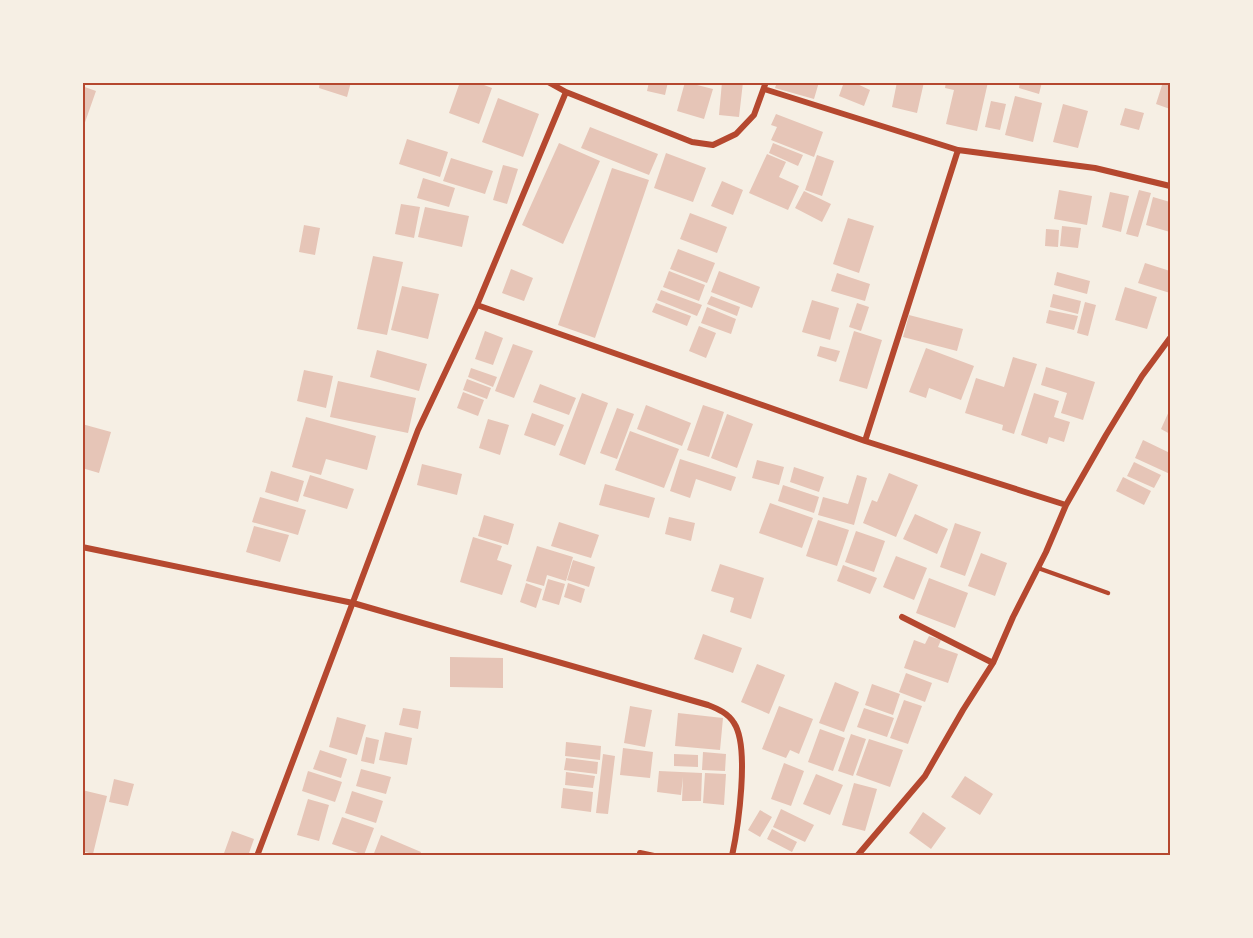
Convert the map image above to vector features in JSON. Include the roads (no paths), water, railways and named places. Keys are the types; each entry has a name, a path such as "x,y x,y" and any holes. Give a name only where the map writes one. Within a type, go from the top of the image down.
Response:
{"street":[{"path":"548,82 566,92 693,142 712,145 736,134 754,115 765,86 958,150 1095,168 1170,186"},
{"path":"257,855 418,430 477,305 566,92"},
{"path":"865,441 958,150"},
{"path":"477,305 865,441 1066,505"},
{"path":"857,855 925,777 993,663 1066,505 1136,386 1170,338"},
{"path":"82,547 353,603 724,711 735,724 741,747 739,822 732,855"},
{"path":"902,617 993,663"},
{"path":"640,852 654,855"}],"lane":[{"path":"1038,568 1108,593"}]}
